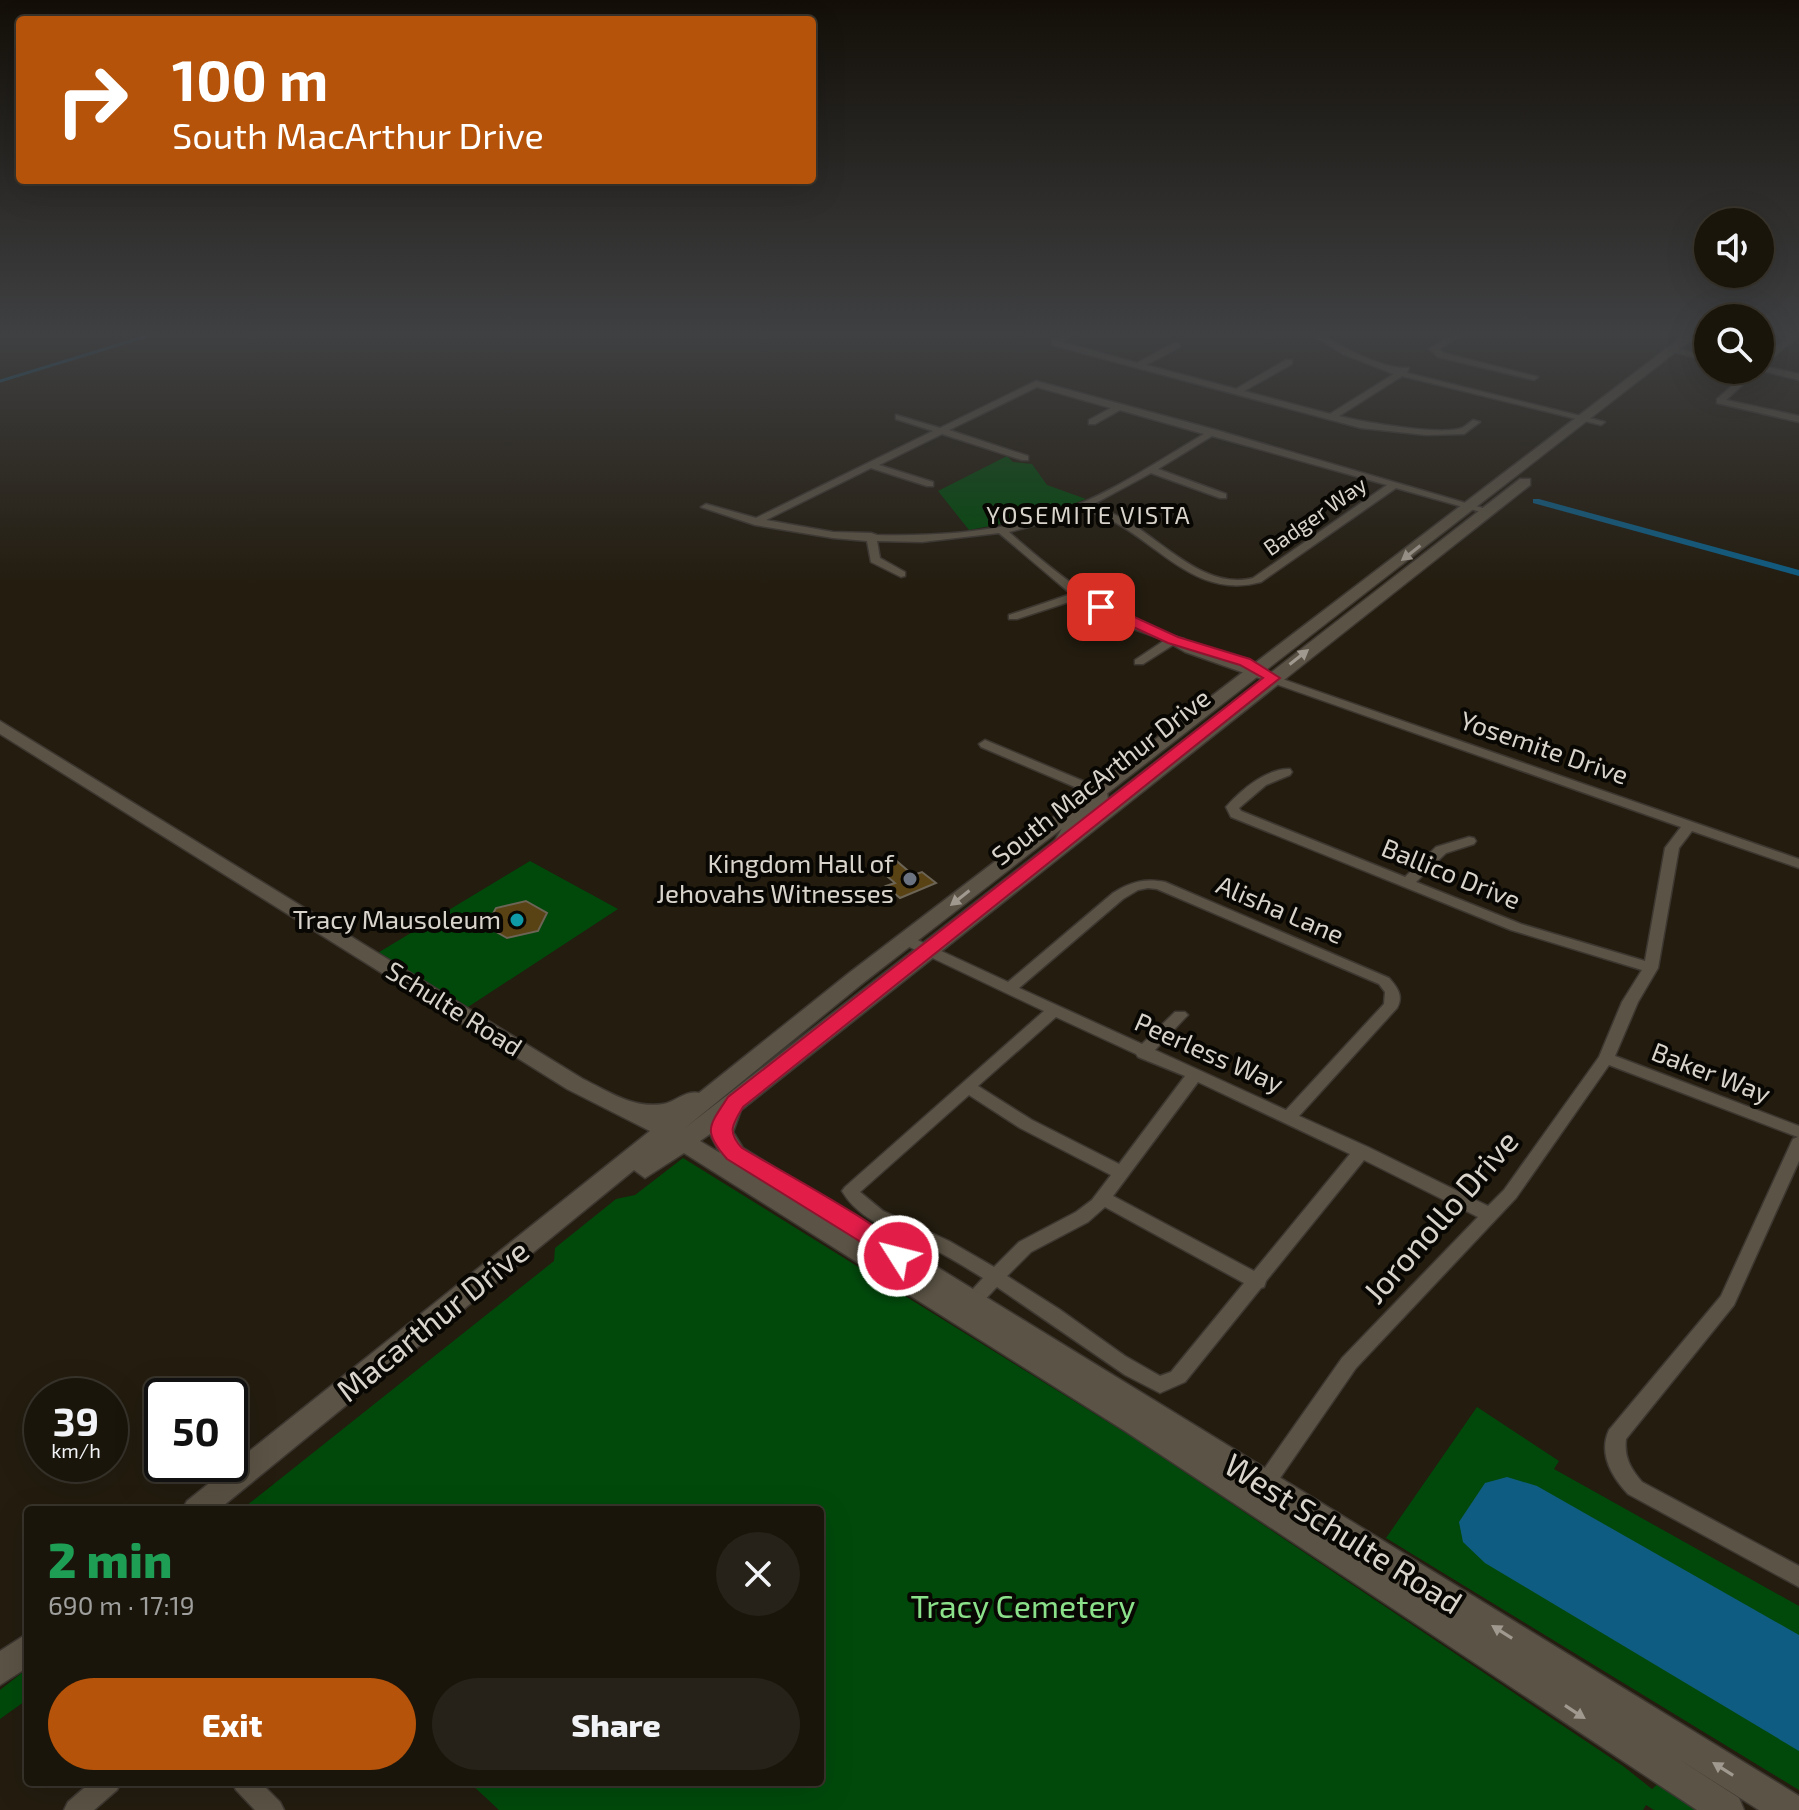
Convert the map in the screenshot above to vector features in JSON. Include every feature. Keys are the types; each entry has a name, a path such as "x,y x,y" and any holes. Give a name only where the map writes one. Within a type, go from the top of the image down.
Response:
{"main road":[{"name":"South MacArthur Drive","path":"679,1138 767,1054 906,940 1099,791 1480,508 1591,419"},
{"name":"South MacArthur Drive","path":"679,1138 736,1102 1058,847 1261,673"},
{"name":"Schulte Road","path":"0,726 622,1110 679,1138 870,1244 898,1256"},
{"path":"622,1110 656,1115 682,1108 738,1065 767,1054"},
{"path":"736,1102 721,1125 722,1139 728,1149 898,1256"},
{"name":"Schulte Road","path":"679,1138 1082,1390"},
{"name":"Macarthur Drive","path":"202,1506 679,1138"},
{"name":"Macarthur Drive","path":"216,1506 679,1138"},
{"name":"West Schulte Road","path":"898,1256 1259,1492 1727,1810"},
{"name":"West Schulte Road","path":"1082,1390 1259,1492 1790,1810"},
{"path":"0,1670 24,1651"}],"street":[{"path":"900,417 1025,458"},
{"path":"755,522 966,417"},
{"path":"1092,422 1100,417"},
{"path":"1162,417 1480,508"},
{"path":"1334,417 1380,428 1426,432 1464,431 1476,422"},
{"path":"1585,417 1591,419"},
{"path":"706,507 755,522 825,534 909,538 1000,529 1050,518 1084,505 1151,470 1213,432"},
{"path":"870,465 930,484"},
{"path":"1151,470 1223,496"},
{"name":"Badger Way","path":"1084,505 1125,523 1193,570 1236,584 1257,580 1395,484"},
{"name":"Yosemite Drive","path":"1000,529 1043,569 1079,595 1189,650 1799,864"},
{"path":"871,536 875,560 901,574"},
{"path":"1013,617 1079,595"},
{"path":"1139,662 1173,640"},
{"path":"985,744 1099,791 1102,800 1069,828 1058,847"},
{"name":"Ballico Drive","path":"1286,772 1262,782 1232,807 1236,814 1516,927 1651,968"},
{"name":"Joronollo Drive","path":"1259,1492 1349,1363 1510,1194 1606,1058 1630,1002 1651,968 1672,848 1689,825"},
{"path":"1408,882 1441,850 1469,841"},
{"name":"Alisha Lane","path":"1009,989 1118,896 1144,883 1160,885 1371,973 1392,991 1392,1005 1289,1117"},
{"name":"Peerless Way","path":"906,940 1143,1053 1362,1151 1490,1215"},
{"path":"1053,1011 851,1191 853,1199 876,1215 947,1248 1054,1315 1139,1376 1160,1385 1178,1377 1362,1151"},
{"path":"1143,1053 1180,1015"},
{"name":"Baker Way","path":"1606,1058 1799,1132"},
{"path":"971,1301 1025,1247 1082,1217 1103,1198 1194,1076"},
{"path":"968,1087 1026,1124 1120,1172"},
{"path":"1799,1143 1728,1300 1616,1436 1614,1455 1620,1472 1635,1488 1799,1577"},
{"path":"1103,1198 1258,1282"},
{"path":"76,1810 104,1786"},
{"path":"248,1786 272,1810"}],"green space":[{"path":"1007,456 1013,462 1032,464 1047,485 1086,499 1037,517 969,530 938,491"},
{"path":"530,861 618,909 465,1009 376,954"},
{"name":"Tracy Cemetery","path":"683,1158 1132,1437 1623,1766 1652,1789 1659,1783 1702,1810 1654,1810 1646,1805 1643,1810 499,1810 473,1786 824,1786 824,1506 246,1506 554,1261 555,1248 616,1199 635,1195"},
{"path":"1477,1407 1559,1461 1554,1469 1799,1606 1799,1790 1386,1538"},
{"path":"24,1671 24,1702 0,1719 0,1690"}],"water":[{"path":"1507,1477 1537,1486 1799,1635 1799,1751 1485,1563 1463,1542 1459,1522 1485,1483"}],"building":[{"name":"Kingdom Hall of Jehovahs Witnesses","path":"892,857 913,875 922,872 936,883 900,898 886,886 895,883 873,864"},
{"name":"Tracy Mausoleum","path":"526,901 547,913 538,931 507,938 486,926 496,908"}],"waterway":[{"path":"1536,501 1799,573"}],"place":[{"name":"Kingdom Hall of Jehovahs Witnesses","path":"910,879"},
{"name":"Tracy Mausoleum","path":"517,920"}],"district":[{"name":"YOSEMITE VISTA","path":"1089,516"}],"route":[{"path":"898,1256 876,1239 728,1149 721,1136 721,1125 736,1102 1273,678 1245,662 1173,640 1101,607"}]}
